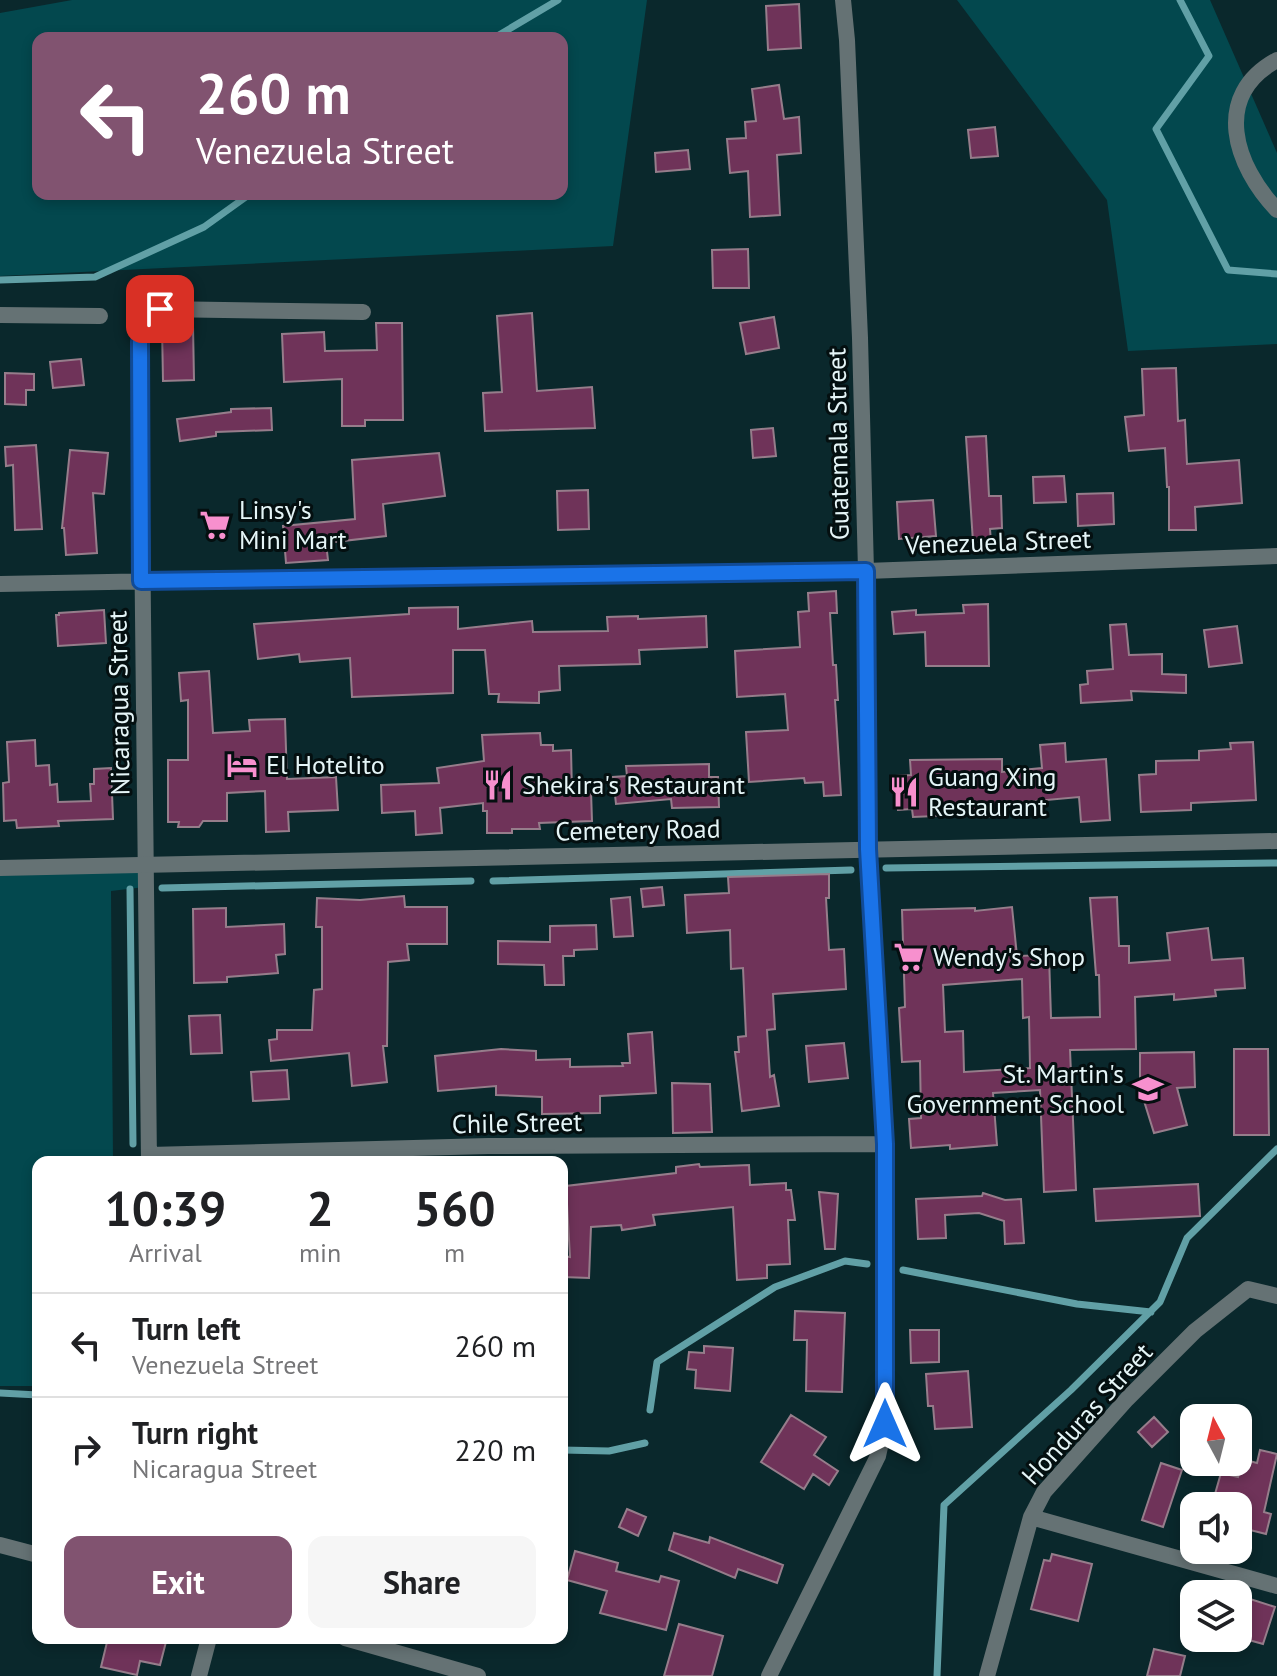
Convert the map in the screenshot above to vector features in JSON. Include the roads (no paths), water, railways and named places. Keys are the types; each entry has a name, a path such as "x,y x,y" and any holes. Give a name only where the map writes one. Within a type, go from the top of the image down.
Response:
{"street":[{"name":"Guatemala Street","path":"769,1676 878,1456 885,1424 885,1144 868,849 860,338 843,0"},
{"path":"1277,60 1263,67 1245,92 1236,111 1234,129 1245,163 1262,194 1277,210"},
{"name":"Nicaragua Street","path":"149,1156 140,342 147,320 160,309 363,312"},
{"path":"0,315 100,316"},
{"name":"Venezuela Street","path":"0,584 866,571 1277,556"},
{"name":"Cemetery Road","path":"0,868 1277,841"},
{"name":"Chile Street","path":"227,1156 488,1146 885,1144"},
{"name":"Honduras Street","path":"987,1676 1031,1517 1044,1492 1127,1399 1195,1331 1248,1289 1277,1296"},
{"path":"1031,1517 1277,1586"},
{"path":"0,1545 32,1553"},
{"path":"199,1676 207,1644"},
{"path":"366,1644 472,1675"}],"waterway":[{"path":"504,32 558,0"},
{"path":"1180,0 1209,56 1156,129 1228,270 1277,274"},
{"path":"0,280 95,277 204,227 242,200"},
{"path":"886,868 1277,863"},
{"path":"493,881 851,870"},
{"path":"162,888 471,881"},
{"path":"130,889 133,1144"},
{"path":"937,1676 944,1505 1071,1390 1160,1302 1187,1238 1277,1149"},
{"path":"650,1410 657,1362 775,1287 845,1261 867,1264"},
{"path":"903,1270 1077,1304 1151,1312"},
{"path":"0,1393 32,1395"},
{"path":"568,1450 609,1451 645,1443"}],"place":[{"name":"Linsy's Mini Mart","path":"215,525"},
{"name":"El Hotelito","path":"242,765"},
{"name":"Shekira's Restaurant","path":"498,785"},
{"name":"Guang Xing Restaurant","path":"904,792"},
{"name":"Wendy's Shop","path":"909,957"},
{"name":"St. Martin's Government School","path":"1148,1089"}]}
